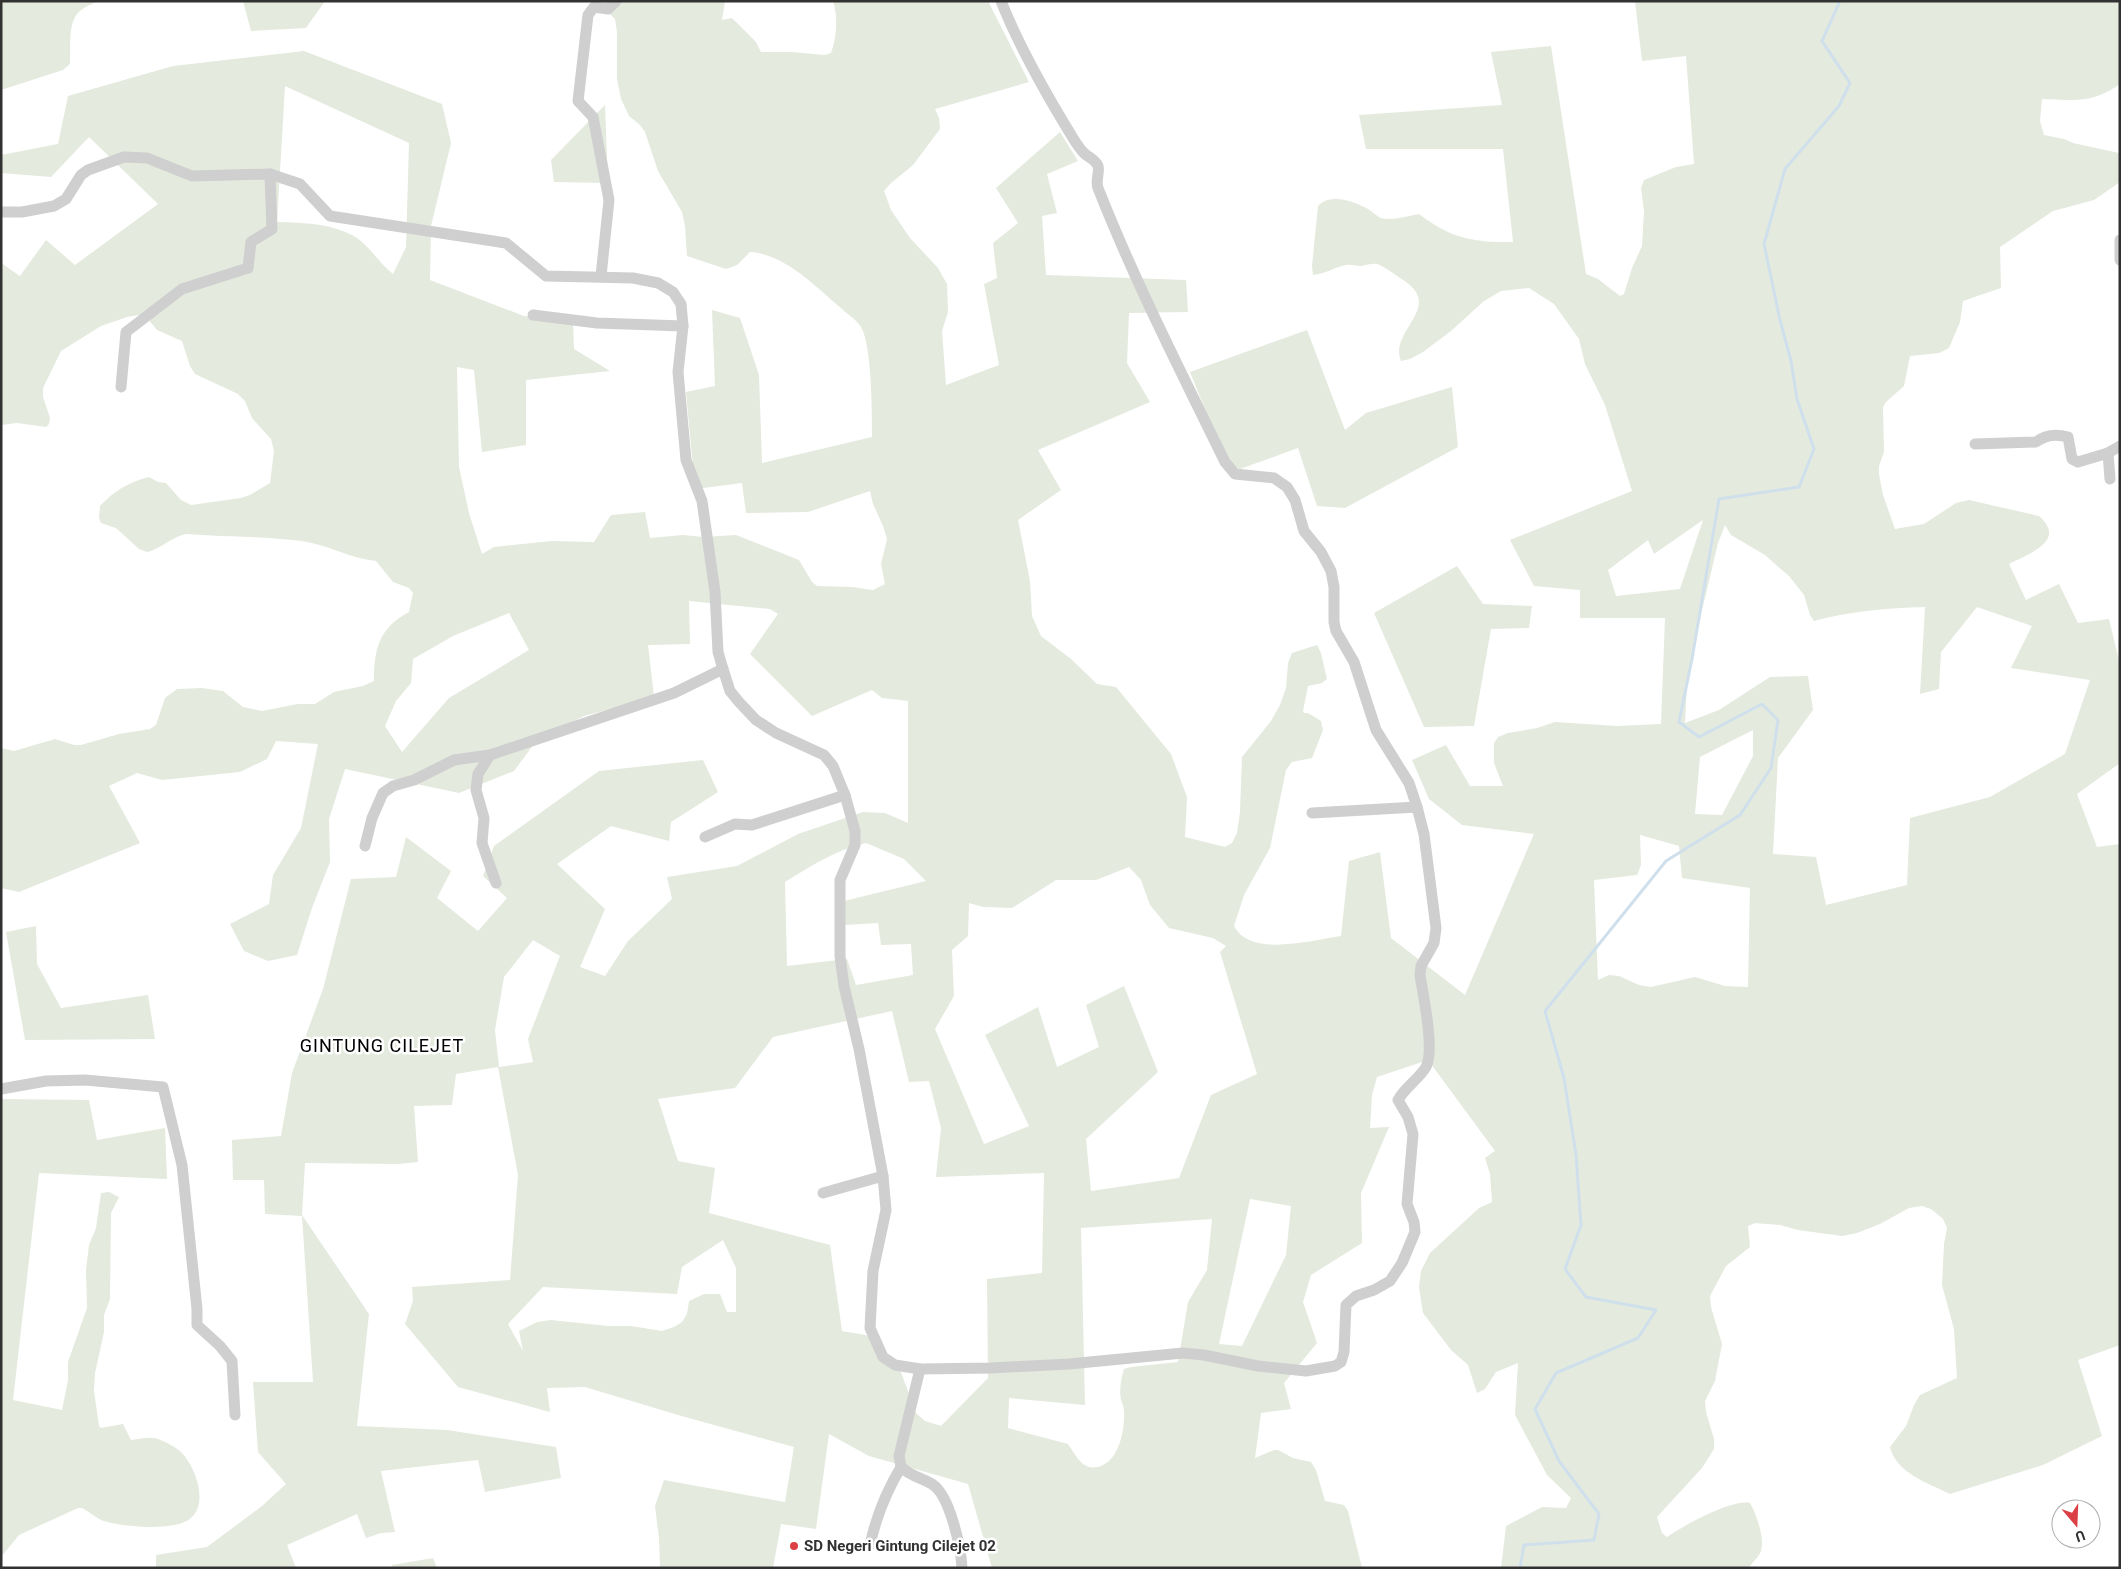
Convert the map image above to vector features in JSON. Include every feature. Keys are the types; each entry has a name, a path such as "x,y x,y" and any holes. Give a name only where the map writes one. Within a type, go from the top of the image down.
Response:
{"street":[{"path":"601,276 609,200 593,117 578,101 588,15 594,7 608,10 616,1"},
{"path":"1,212 22,212 54,206 66,199 82,175 88,170 124,157 147,158 192,176 270,174 300,184 330,216 506,243 546,276 633,278 658,283 673,292 681,304 682,326 678,372 686,460 702,501 715,592 718,652 730,691 756,720 776,733 824,755 833,766 845,795 855,831 855,845 840,880 840,956 844,986 859,1050 883,1176 886,1210 873,1271 870,1328 883,1357 895,1365 920,1368 991,1368 1069,1364 1183,1353 1204,1355 1258,1366 1306,1370 1335,1366 1340,1362 1344,1352 1346,1305 1356,1296 1374,1290 1390,1281 1402,1263 1414,1232 1414,1222 1407,1204 1413,1134 1408,1117 1398,1100 1403,1090 1425,1068 1430,1048 1420,975 1421,966 1434,943 1436,928 1424,834 1409,783 1376,730 1354,662 1336,631 1334,622 1334,587 1331,571 1321,552 1304,531 1295,500 1287,487 1280,481 1274,478 1235,474 1224,462 1139,282 1097,185 1099,167 1094,159 1086,155 1074,140 1034,70 1011,26 1001,1"},
{"path":"121,387 126,332 182,289 248,268 251,242 272,228 270,174"},
{"path":"2120,240 2120,260"},
{"path":"533,314 596,323 682,326"},
{"path":"1975,444 2036,442 2044,436 2065,436 2068,437 2072,459 2078,462 2108,453 2120,446"},
{"path":"2108,453 2110,479"},
{"path":"365,846 372,818 383,792 393,786 414,780 454,760 490,756 674,693 723,669"},
{"path":"490,756 478,774 476,790 484,818 482,843 496,883"},
{"path":"705,837 735,824 752,825 845,795"},
{"path":"1312,813 1417,807"},
{"path":"1,1089 14,1085 46,1081 85,1080 163,1087 182,1165 198,1325 220,1346 232,1361 235,1415"},
{"path":"823,1192 883,1176"},
{"path":"870,1545 874,1525 887,1492 901,1468 899,1456 920,1368"},
{"path":"901,1468 907,1473 933,1485 942,1494 962,1552 962,1568"}],"shaded area":[{"path":"1,1 98,1 82,9 75,17 71,34 70,64 63,70 1,90"},
{"path":"243,1 325,1 306,28 251,31"},
{"path":"596,1 725,1 722,20 732,18 756,42 761,52 825,55 831,53 836,34 836,14 833,1 988,1 1029,82 935,109 939,118 940,129 913,165 884,191 891,210 910,238 938,268 947,284 948,312 942,331 946,385 999,365 984,284 997,278 993,243 1018,223 996,188 1060,132 1078,161 1047,174 1057,213 1042,216 1046,275 1186,280 1188,312 1129,313 1127,363 1150,402 1038,450 1061,490 1018,520 1030,581 1032,616 1041,636 1071,659 1097,684 1116,687 1171,754 1187,797 1185,837 1225,847 1232,843 1237,833 1240,812 1242,757 1271,721 1280,705 1286,688 1288,663 1292,653 1317,645 1321,653 1327,679 1322,683 1308,686 1303,711 1321,721 1323,730 1312,758 1292,762 1286,770 1270,848 1244,895 1234,926 1242,936 1253,942 1267,944 1299,943 1341,936 1349,861 1380,852 1391,938 1465,995 1534,834 1462,825 1429,799 1412,760 1446,745 1470,786 1503,786 1494,763 1494,743 1498,737 1508,733 1537,728 1555,722 1617,726 1661,724 1665,618 1580,618 1580,590 1534,586 1510,540 1632,491 1605,405 1585,364 1579,339 1554,304 1529,288 1501,291 1484,301 1451,331 1423,352 1410,359 1401,361 1399,350 1402,339 1418,308 1419,298 1413,288 1389,270 1375,264 1362,266 1346,265 1313,275 1312,266 1318,206 1323,202 1335,199 1355,203 1385,219 1419,214 1452,234 1474,240 1513,242 1503,149 1366,149 1359,115 1502,105 1491,52 1551,46 1586,274 1598,279 1620,296 1624,294 1632,268 1642,246 1644,211 1641,188 1644,180 1676,167 1694,164 1686,56 1642,61 1635,1 2120,1 2120,84 2091,98 2074,100 2042,99 2040,121 2044,135 2119,153 2120,182 2094,200 2053,211 2000,247 2001,288 1963,301 1960,322 1949,348 1939,353 1910,356 1904,386 1883,407 1884,452 1879,466 1883,495 1895,529 1924,524 1956,503 1969,500 2039,516 2047,525 2049,532 2047,539 2035,551 2009,564 2026,600 2059,584 2078,623 2109,619 2120,665 2120,763 2077,794 2097,847 2120,844 2120,1345 2078,1360 2102,1436 2043,1465 1950,1494 1914,1476 1899,1464 1893,1456 1890,1447 1906,1426 1920,1395 1957,1378 1954,1329 1942,1285 1944,1244 1947,1228 1943,1219 1931,1209 1922,1206 1909,1208 1880,1224 1857,1233 1842,1236 1798,1230 1780,1225 1755,1223 1748,1226 1750,1247 1726,1266 1710,1296 1711,1307 1722,1344 1715,1381 1705,1401 1706,1412 1714,1439 1714,1449 1702,1468 1657,1517 1662,1533 1667,1537 1695,1520 1720,1509 1731,1505 1750,1503 1761,1533 1762,1545 1759,1555 1749,1568 1501,1568 1506,1526 1542,1507 1566,1508 1571,1498 1547,1475 1515,1415 1518,1363 1496,1372 1485,1389 1477,1393 1468,1365 1451,1350 1423,1313 1419,1287 1421,1271 1430,1253 1479,1208 1492,1202 1490,1174 1485,1158 1495,1151 1428,1060 1377,1077 1372,1095 1370,1128 1389,1127 1361,1193 1362,1243 1311,1275 1303,1302 1317,1343 1284,1383 1291,1409 1261,1413 1255,1458 1278,1450 1293,1458 1311,1462 1316,1470 1325,1501 1344,1505 1348,1511 1362,1568 992,1568 968,1484 869,1456 829,1434 816,1529 781,1524 773,1568 660,1568 655,1506 664,1480 785,1502 794,1447 585,1387 547,1388 550,1412 458,1387 405,1324 413,1301 412,1287 510,1280 518,1175 498,1067 456,1074 452,1105 414,1106 418,1162 398,1164 305,1163 302,1215 369,1314 357,1426 447,1430 556,1447 561,1478 485,1492 478,1460 381,1471 395,1532 381,1533 366,1538 357,1514 287,1545 296,1568 156,1568 156,1555 207,1547 262,1506 286,1484 258,1452 253,1382 313,1382 302,1216 265,1214 264,1180 233,1180 232,1140 281,1136 292,1073 323,989 351,879 396,877 406,837 451,871 437,898 478,931 507,898 483,876 494,846 599,771 703,760 718,792 671,822 669,841 611,826 557,864 605,909 580,967 605,976 628,941 672,899 667,877 737,866 798,834 863,812 885,813 908,823 908,701 882,698 872,690 812,716 750,654 778,614 770,609 689,601 690,644 648,645 654,697 584,716 537,740 514,771 459,793 345,769 329,819 330,862 312,908 297,955 268,961 244,951 230,924 269,904 273,875 301,828 318,744 276,741 267,759 240,772 162,780 137,773 109,786 140,843 19,892 1,888 1,748 14,751 55,739 74,745 81,745 119,734 150,729 156,725 165,698 177,689 202,688 223,691 243,707 262,711 298,704 315,704 334,692 363,686 374,681 375,659 380,640 391,625 409,612 413,593 409,588 393,582 376,561 321,545 273,538 186,534 147,552 139,549 116,528 101,523 99,518 100,506 105,501 128,484 149,477 158,482 166,483 181,500 191,505 241,498 270,483 274,451 271,439 252,418 245,401 238,394 195,374 190,366 182,341 157,330 144,314 127,317 101,326 61,351 43,388 43,397 50,418 49,424 46,427 17,423 1,425 1,263 20,276 46,240 75,265 158,204 89,137 51,177 1,173 1,155 58,144 68,96 173,66 304,51 442,104 451,143 431,226 430,280 524,316 573,320 574,349 610,371 526,380 526,445 482,452 474,370 457,367 459,467 469,513 482,554 494,547 552,541 594,542 611,515 645,512 650,538 683,535 703,537 736,535 799,560 812,582 817,586 873,590 885,584 881,564 887,539 873,504 870,491 808,512 746,513 742,483 695,489 686,392 715,386 712,310 740,318 759,375 762,463 872,437 871,380 865,336 857,322 811,282 788,265 775,259 763,254 750,252 737,265 726,269 687,256 682,212 658,171 645,132 629,116 621,99 617,79 617,32 615,19","holes":["285,86 409,143 406,247 393,274 357,238 338,229 308,224 277,222","1703,520 1680,589 1616,596 1608,570 1648,540 1654,554","1725,525 1731,535 1765,555 1789,576 1804,595 1810,615 1814,621 1869,611 1925,607 1920,694 1939,689 1941,652 1977,607 2032,626 2011,668 2090,680 2065,754 1990,797 1910,818 1907,885 1826,905 1816,857 1773,854 1778,758 1813,710 1808,676 1770,677 1719,710 1685,723 1687,682 1718,543","509,613 529,650 449,698 402,752 385,726 396,701 411,683 413,659 453,636","1753,730 1753,756 1722,815 1695,814 1700,757","1640,835 1679,846 1682,878 1750,888 1748,987 1725,986 1695,977 1651,987 1639,985 1619,976 1609,975 1598,980 1594,880 1637,875 1641,865","866,843 904,859 926,881 844,901 845,925 878,923 881,945 911,944 913,975 856,985 847,959 787,966 785,882 834,854","1129,867 1141,880 1150,905 1169,928 1213,938 1226,946 1220,952 1257,1074 1211,1095 1179,1178 1091,1191 1086,1139 1158,1072 1124,986 1086,1005 1099,1047 1057,1067 1038,1007 985,1035 1029,1126 984,1144 935,1029 954,996 952,950 968,936 969,903 983,907 1012,908 1056,880 1096,880","533,940 560,956 528,1039 533,1062 499,1067 495,1030 504,977","892,1011 909,1082 929,1081 941,1128 936,1177 1044,1173 1042,1273 987,1279 988,1378 941,1426 925,1421 916,1413 899,1367 871,1336 842,1331 830,1245 709,1213 715,1168 678,1161 658,1099 735,1088 773,1037","1250,1199 1291,1206 1286,1255 1242,1346 1219,1344","1212,1219 1207,1270 1188,1302 1178,1362 1124,1369 1120,1388 1124,1411 1124,1425 1117,1449 1109,1461 1096,1467 1086,1466 1078,1459 1068,1444 1008,1428 1009,1398 1085,1405 1081,1228","723,1240 736,1268 736,1312 727,1312 720,1294 704,1294 689,1301 687,1314 682,1322 662,1331 631,1326 608,1326 551,1320 537,1322 519,1331 523,1351 508,1324 543,1287 677,1294 682,1267"]},
{"path":"605,105 608,183 554,182 551,160"},
{"path":"1307,330 1345,430 1366,413 1452,387 1458,447 1345,508 1317,506 1298,448 1240,469 1227,464 1190,372"},
{"path":"1457,566 1483,604 1532,606 1529,628 1491,629 1474,726 1424,727 1374,613"},
{"path":"36,926 37,964 61,1008 148,995 155,1039 25,1040 6,932"},
{"path":"1,1099 89,1100 97,1140 165,1128 167,1179 39,1173 13,1400 62,1410 68,1380 68,1362 87,1308 86,1270 89,1245 96,1228 101,1193 109,1192 119,1197 111,1213 110,1299 104,1315 104,1332 95,1373 94,1391 99,1426 101,1428 123,1424 131,1440 155,1438 170,1444 181,1452 195,1475 199,1494 199,1503 196,1511 191,1518 184,1522 161,1527 121,1525 101,1520 82,1508 78,1508 19,1535 1,1557"},
{"path":"433,1558 437,1568 393,1568 392,1565"}],"waterway":[{"path":"1520,1568 1524,1545 1594,1540 1599,1514 1559,1461 1535,1409 1556,1373 1638,1338 1656,1310 1586,1297 1565,1269 1581,1225 1576,1155 1564,1078 1545,1011 1666,861 1740,815 1771,768 1778,720 1762,704 1699,737 1679,722 1692,659 1719,499 1799,487 1814,449 1797,399 1791,361 1764,244 1785,169 1839,106 1850,83 1822,41 1840,1"}],"place":[{"name":"SD Negeri Gintung Cilejet 02","path":"794,1546"}],"district":[{"name":"GINTUNG CILEJET","path":"382,1046"}]}
